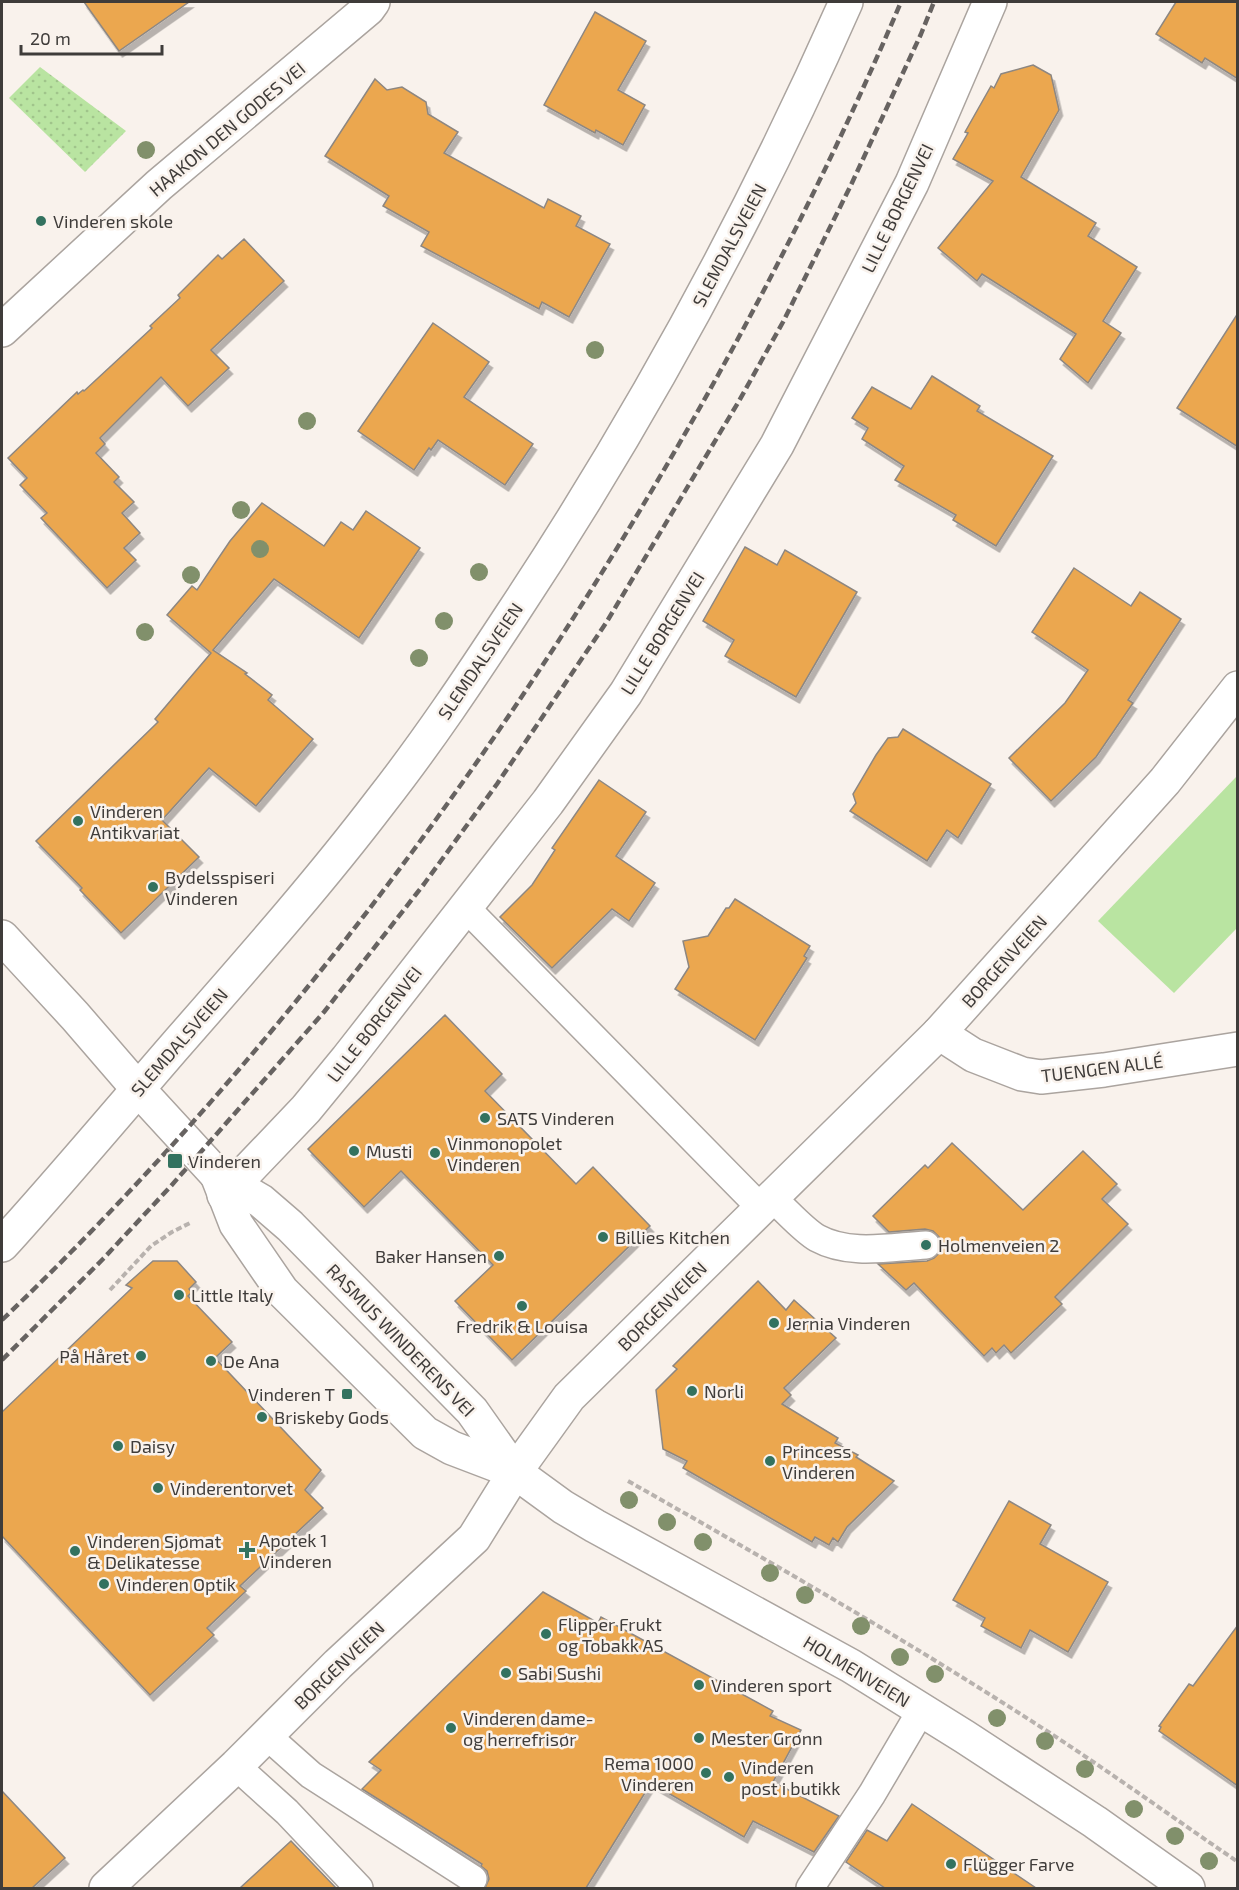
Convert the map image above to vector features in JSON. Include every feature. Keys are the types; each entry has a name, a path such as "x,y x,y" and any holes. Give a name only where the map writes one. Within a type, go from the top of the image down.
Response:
{"street":[{"name":"HAAKON DEN GODES VEI","path":"2,330 159,185 368,9 373,2"},
{"name":"SLEMDALSVEIEN","path":"2,1245 287,918 382,800 461,691 537,577 644,404 723,259 775,157 846,2"},
{"name":"LILLE BORGENVEI","path":"225,1185 306,1109 347,1059 548,802 626,693 777,445 912,183 990,2"},
{"name":"BORGENVEIEN","path":"106,1888 236,1766 338,1664 474,1538 515,1472 569,1397 939,1034 1165,781 1238,688"},
{"name":"RASMUS WINDERENS VEI","path":"2,937 225,1185 261,1201 290,1226 472,1411 515,1472"},
{"name":"TUENGEN ALLÉ","path":"939,1034 973,1055 1022,1074 1041,1077 1104,1070 1238,1049"},
{"name":"RASMUS WINDERENS VEI","path":"225,1185 236,1224 282,1291 425,1433 452,1448 515,1472"},
{"name":"HOLMENVEIEN","path":"515,1472 563,1507 595,1526 815,1645 922,1709 1095,1822 1188,1888"}],"lane":[{"path":"465,907 767,1203 816,1237 840,1248 865,1249 926,1245"},
{"path":"810,1888 872,1794 922,1709"},
{"path":"266,1735 311,1775 473,1879"},
{"path":"236,1766 287,1812 359,1888"}],"path":[{"path":"110,1290 151,1246 199,1218"},
{"path":"628,1481 790,1573 931,1658 1106,1770 1238,1862"}],"green space":[{"path":"40,67 126,131 85,172 9,98"},
{"path":"1237,776 1237,928 1174,993 1098,921"}],"building":[{"path":"84,2 189,2 119,51"},
{"path":"1176,2 1238,2 1238,79 1205,58 1202,63 1156,34"},
{"path":"595,12 646,41 618,90 645,105 623,145 596,130 595,133 544,105"},
{"path":"1033,65 1051,75 1059,110 1021,177 1096,223 1088,236 1137,267 1103,321 1121,333 1088,383 1060,359 1076,334 982,274 977,281 938,248 993,181 953,159 968,133 965,132 991,86 994,88 1001,74"},
{"path":"375,79 387,90 402,87 426,102 428,114 458,132 444,153 544,208 548,199 581,216 576,226 610,244 569,317 542,302 539,309 421,246 429,232 383,206 389,196 325,156"},
{"path":"244,239 284,281 211,350 229,368 188,406 161,377 100,438 105,444 96,453 119,477 114,482 134,502 122,513 140,533 124,548 136,560 107,588 41,518 47,513 20,485 27,478 8,458 77,392 78,394 84,391 152,328 150,326 180,298 178,295 218,255 222,259"},
{"path":"1238,313 1238,447 1177,408"},
{"path":"433,323 489,362 464,397 533,444 505,485 438,440 431,450 429,448 414,470 358,431"},
{"path":"932,376 980,406 977,411 1053,456 996,546 953,520 956,515 895,480 904,466 862,439 868,428 852,418 872,387 911,409"},
{"path":"262,503 324,546 341,522 353,530 366,511 420,548 359,638 274,579 213,650 247,673 245,674 272,695 268,700 313,739 256,806 209,768 162,820 199,857 121,933 80,890 82,888 36,841 158,722 155,719 211,653 167,615 192,586 197,590 230,541"},
{"path":"745,547 777,565 785,550 857,592 796,697 725,656 734,640 703,621"},
{"path":"1074,568 1131,606 1140,592 1181,619 1128,700 1133,703 1096,757 1051,801 1009,758 1065,703 1088,670 1032,632"},
{"path":"903,729 991,784 958,838 947,830 927,861 850,811 856,803 853,794 876,755 888,738 898,737"},
{"path":"599,780 646,812 616,856 655,883 629,921 612,909 552,968 500,917 532,885 555,850 552,848"},
{"path":"735,899 810,946 804,956 807,958 755,1040 675,989 689,967 683,941 708,936 726,908 729,908"},
{"path":"445,1015 502,1074 485,1091 576,1184 593,1167 650,1226 512,1360 455,1301 493,1265 401,1171 364,1207 308,1149"},
{"path":"952,1143 1023,1210 1083,1151 1117,1184 1102,1199 1128,1224 1055,1297 1062,1304 1011,1353 1004,1345 996,1353 992,1348 984,1356 914,1283 906,1290 878,1264 927,1261 940,1252 942,1243 933,1231 925,1229 889,1232 873,1216 925,1165 928,1168"},
{"name":"Vinderentorvet","path":"153,1261 177,1261 196,1282 189,1289 192,1292 188,1296 232,1342 215,1358 321,1470 305,1490 323,1508 240,1586 246,1591 207,1628 214,1635 150,1695 2,1536 2,1412 132,1288 126,1285"},
{"path":"758,1281 786,1310 794,1300 836,1338 784,1388 791,1395 782,1404 838,1438 835,1443 858,1455 856,1457 894,1481 847,1527 838,1542 833,1538 829,1545 815,1537 812,1542 683,1468 687,1461 663,1449 656,1390 677,1369 673,1366"},
{"path":"1009,1501 1051,1525 1040,1544 1108,1582 1068,1652 1030,1630 1021,1648 981,1626 985,1618 953,1600"},
{"path":"543,1592 598,1623 601,1617 773,1711 770,1716 801,1730 773,1782 839,1816 814,1852 753,1821 744,1837 651,1783 586,1888 485,1888 489,1879 482,1864 362,1789 381,1770 369,1762"},
{"path":"1238,1625 1238,1786 1159,1731 1161,1727 1159,1726 1189,1684 1193,1686"},
{"path":"2,1791 65,1858 32,1888 2,1888"},
{"path":"912,1804 1036,1888 885,1888 846,1862 867,1830 887,1841"},
{"path":"291,1841 336,1888 240,1888"}],"railway":[{"path":"2,1320 88,1235 171,1147 251,1056 328,962 402,866 473,768 541,668 606,566 688,429 801,218 836,147 901,2"},
{"path":"2,1360 103,1259 170,1187 324,1012 424,884 497,784 606,623 739,401 783,322 851,185 934,2"}],"place":[{"name":"Vinderen skole","path":"41,221"},
{"name":"Vinderen Antikvariat","path":"78,821"},
{"name":"Bydelsspiseri Vinderen","path":"153,887"},
{"name":"SATS Vinderen","path":"485,1118"},
{"name":"Musti","path":"354,1151"},
{"name":"Vinmonopolet Vinderen","path":"435,1153"},
{"name":"Vinderen","path":"175,1161"},
{"name":"Billies Kitchen","path":"603,1237"},
{"name":"Holmenveien 2","path":"926,1245"},
{"name":"Baker Hansen","path":"499,1256"},
{"name":"Little Italy","path":"179,1295"},
{"name":"Fredrik & Louisa","path":"522,1306"},
{"name":"Jernia Vinderen","path":"774,1323"},
{"name":"På Håret","path":"141,1356"},
{"name":"De Ana","path":"211,1361"},
{"name":"Norli","path":"692,1391"},
{"name":"Vinderen T","path":"347,1394"},
{"name":"Briskeby Gods","path":"262,1417"},
{"name":"Daisy","path":"118,1446"},
{"name":"Princess Vinderen","path":"770,1461"},
{"name":"Vinderentorvet","path":"158,1488"},
{"name":"Apotek 1 Vinderen","path":"247,1550"},
{"name":"Vinderen Sjømat & Delikatesse","path":"75,1551"},
{"name":"Vinderen Optik","path":"104,1584"},
{"name":"Flipper Frukt og Tobakk AS","path":"546,1634"},
{"name":"Sabi Sushi","path":"506,1673"},
{"name":"Vinderen sport","path":"699,1685"},
{"name":"Vinderen dame- og herrefrisør","path":"451,1728"},
{"name":"Mester Grønn","path":"699,1738"},
{"name":"Rema 1000 Vinderen","path":"706,1773"},
{"name":"Vinderen post i butikk","path":"729,1777"},
{"name":"Flügger Farve","path":"951,1864"}]}
